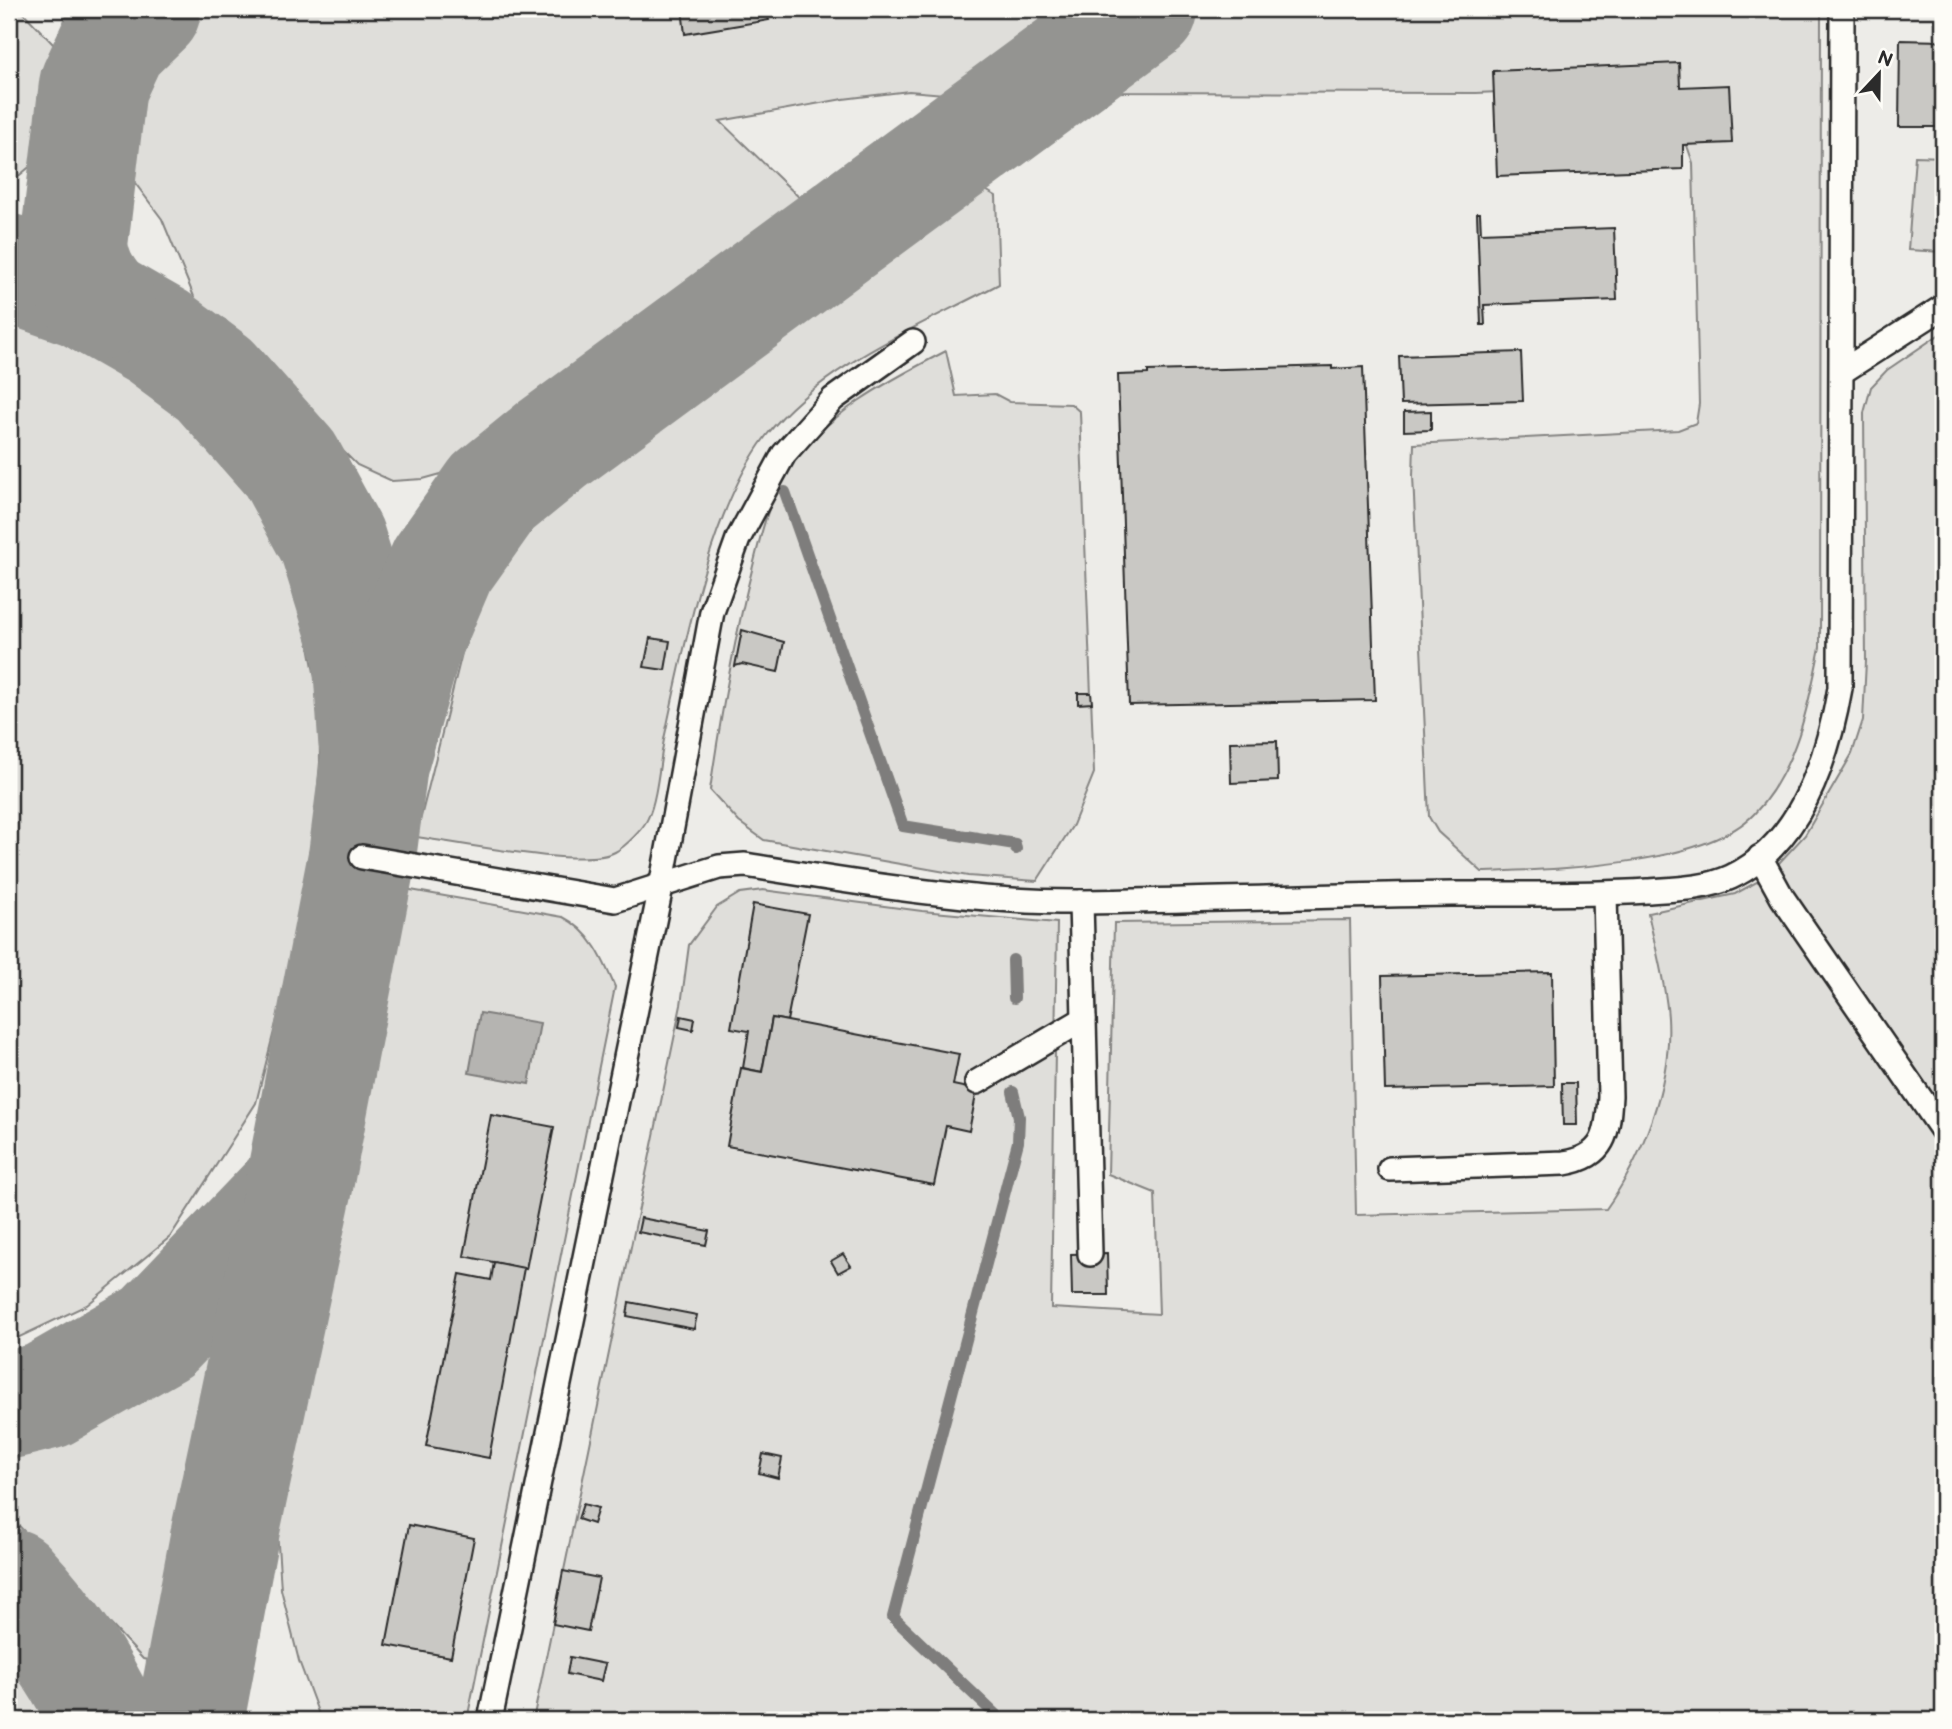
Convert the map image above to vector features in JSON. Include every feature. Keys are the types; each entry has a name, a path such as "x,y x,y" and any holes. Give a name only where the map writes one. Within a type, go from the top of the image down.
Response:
{"lane":[{"path":"362,857 615,900 719,867 745,865 962,895 1082,902 1396,894 1605,894 1696,888 1732,877 1760,857 1786,830 1806,797 1825,757 1840,688 1842,9"},
{"path":"1843,371 1943,307"},
{"path":"489,1720 661,887 712,612 738,539 785,454 833,399 913,342"},
{"path":"1760,857 1782,897 1943,1131"},
{"path":"1390,1169 1564,1163 1585,1160 1597,1149 1609,1125 1610,1096 1605,894"},
{"path":"1082,902 1090,1254"},
{"path":"977,1082 1084,1019"}],"shaded area":[{"path":"9,9 1943,9 1943,1720 9,1720"},
{"path":"9,9 20,9 54,45 33,164 9,184"},
{"path":"199,9 1082,9 956,95 909,91 843,99 720,121 806,204 736,253 520,419 466,467 423,479 392,481 357,465 310,418 260,356 225,320 197,304 162,219 129,175 144,59"},
{"path":"1208,9 1821,9 1820,647 1799,735 1790,757 1768,797 1754,814 1731,832 1700,845 1626,862 1482,872 1438,832 1429,817 1413,476 1414,444 1678,430 1696,423 1699,404 1693,163 1666,85 1476,93 1097,92"},
{"path":"1915,156 1943,157 1943,252 1908,250"},
{"path":"961,187 980,187 996,196 999,284 843,368 814,388 788,411 766,436 730,500 702,577 664,740 654,799 648,818 638,832 615,852 576,858 519,853 416,837 464,645 489,584 518,539 556,498 626,442 785,317"},
{"path":"9,322 58,340 122,373 188,420 226,461 257,510 286,566 307,635 319,699 320,762 314,829 284,991 256,1103 170,1237 87,1305 9,1342"},
{"path":"1943,332 1943,1720 533,1720 681,1005 689,945 717,907 740,893 763,890 922,911 1057,923 1051,1308 1159,1314 1155,1193 1108,1174 1114,923 1350,920 1356,1215 1606,1209 1643,1143 1660,1093 1665,1068 1668,1042 1667,1005 1648,913 1735,894 1766,877 1805,835 1852,754 1863,720 1866,661 1864,413 1871,387 1887,370"},
{"path":"946,351 956,396 995,394 1010,402 1071,404 1080,412 1094,773 1073,825 1037,881 968,876 764,840 739,822 710,790 728,677 746,593 775,493 802,451 838,416 880,387"},
{"path":"405,889 563,917 589,938 601,956 615,987 467,1720 321,1720 299,1661 281,1589 276,1515"},
{"path":"480,1013 540,1023 529,1084 469,1073"},
{"path":"215,1331 153,1661 143,1659 9,1515 9,1450 51,1439 99,1415 159,1376"},
{"path":"9,1641 41,1694 51,1720 9,1720"}],"building":[{"path":"682,9 765,9 769,20 685,34"},
{"path":"1900,40 1943,41 1943,127 1899,127"},
{"path":"1679,63 1680,87 1729,85 1732,143 1683,145 1683,169 1497,176 1493,71"},
{"path":"1477,213 1480,213 1481,233 1614,228 1617,300 1484,305 1485,325 1481,325"},
{"path":"1521,352 1523,401 1401,404 1399,356"},
{"path":"1332,366 1332,369 1363,367 1375,700 1129,705 1118,375 1148,374 1148,371"},
{"path":"1431,411 1431,430 1404,431 1404,412"},
{"path":"742,630 784,642 778,672 742,664 735,666"},
{"path":"650,638 670,641 665,670 644,667"},
{"path":"1078,693 1091,693 1092,703 1078,704"},
{"path":"1277,741 1278,781 1231,783 1230,742"},
{"path":"753,904 808,914 787,1021 772,1018 762,1072 743,1068 749,1031 731,1028"},
{"path":"1552,972 1554,1086 1385,1090 1382,976"},
{"path":"681,1016 695,1019 693,1030 679,1027"},
{"path":"772,1018 959,1054 953,1085 977,1090 969,1131 946,1126 934,1185 727,1146 741,1068 762,1072"},
{"path":"1562,1083 1576,1083 1577,1125 1563,1125"},
{"path":"491,1115 554,1127 526,1269 464,1256"},
{"path":"641,1218 709,1231 706,1245 638,1232"},
{"path":"1107,1253 1108,1295 1072,1295 1071,1254"},
{"path":"843,1254 851,1266 838,1273 831,1261"},
{"path":"494,1262 524,1268 489,1458 426,1446 460,1274 491,1280"},
{"path":"629,1302 697,1315 694,1329 627,1316"},
{"path":"763,1454 782,1458 778,1478 759,1473"},
{"path":"583,1504 598,1508 593,1524 578,1519"},
{"path":"409,1525 474,1538 451,1657 386,1645"},
{"path":"563,1571 599,1578 588,1631 553,1624"},
{"path":"570,1657 605,1664 601,1681 567,1674"}],"waterway":[{"path":"785,492 903,826 1015,844 1016,849"},
{"path":"1013,960 1014,998"},
{"path":"1001,1720 893,1617 1018,1142 1019,1117 1013,1092"}],"taxiway":[{"path":"102,305 82,276 74,244 93,85 113,42 147,9"},
{"path":"190,1720 225,1533 299,1185 362,857 374,764 407,647 442,565 493,493 552,445 1144,9"},
{"path":"9,268 83,294 158,337 215,379 290,464 332,541 366,650 372,738"},
{"path":"9,1405 46,1396 158,1332 299,1185"},
{"path":"9,1582 62,1647 85,1682 104,1720"}]}
